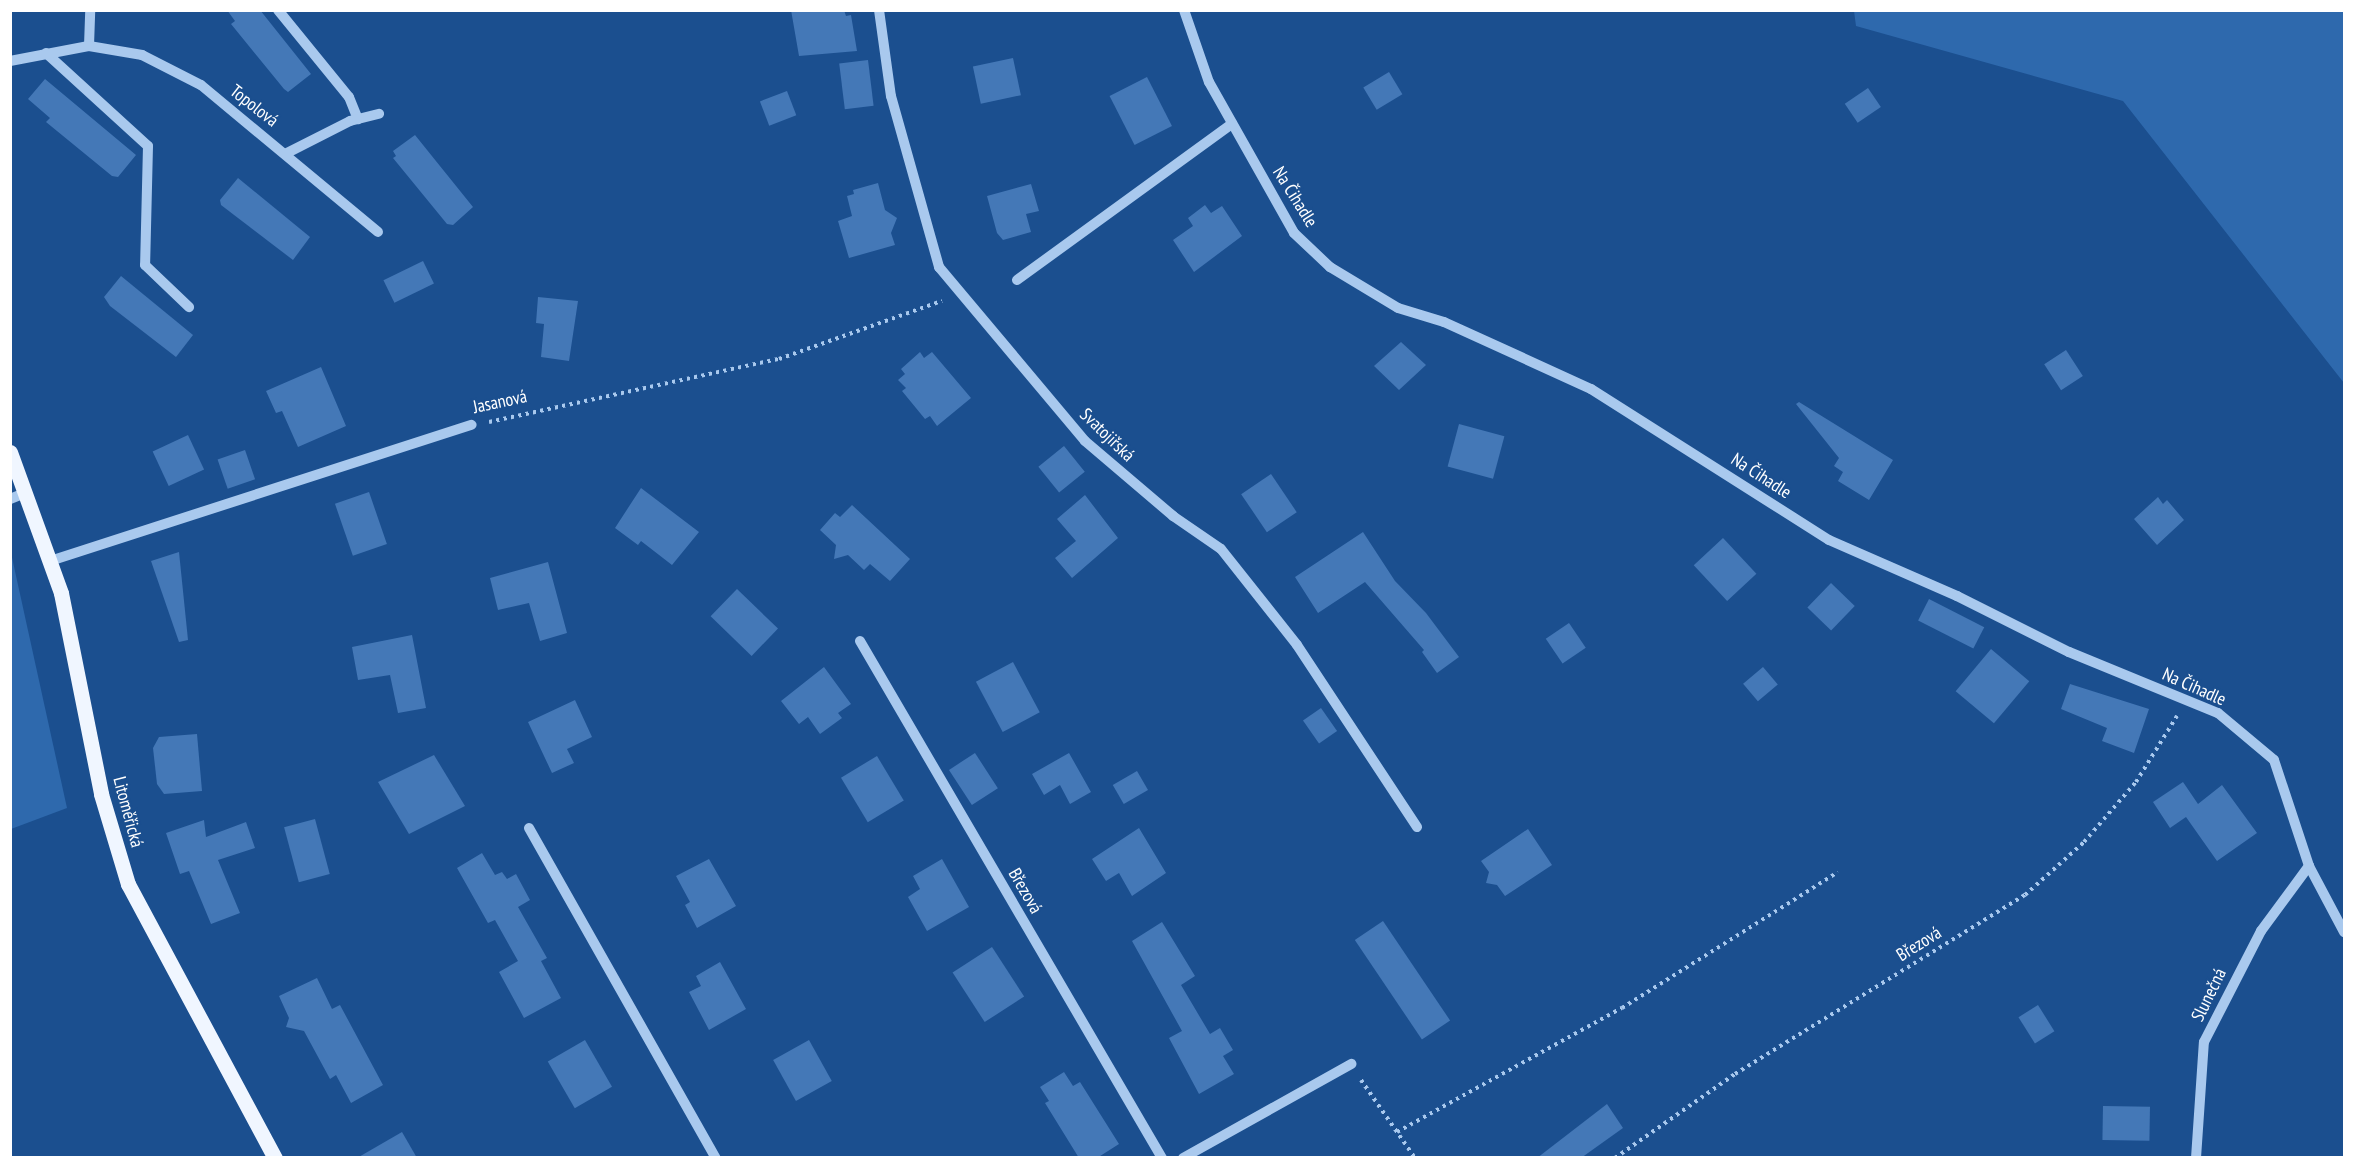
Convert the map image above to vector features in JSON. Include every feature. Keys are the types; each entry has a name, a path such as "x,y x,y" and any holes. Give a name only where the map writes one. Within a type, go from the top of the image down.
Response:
{"main road":[{"name":"Litoměřická","path":"10,452 27,492 61,592 101,794 128,884 275,1158"}],"street":[{"path":"89,46 90,10"},
{"path":"278,10 349,97 358,119"},
{"name":"Svatojiřská","path":"879,10 891,96 939,267 1085,441 1173,516 1221,549 1297,645 1417,827"},
{"name":"Na Čihadle","path":"1184,10 1209,82 1294,233 1330,267 1398,308 1454,326 1591,389 1829,540 1957,596 2069,652 2218,713 2274,760 2309,866 2344,932"},
{"name":"Topolová","path":"10,61 89,46 142,55 201,85 286,153 378,232"},
{"path":"46,53 148,146 145,265 189,307"},
{"path":"286,153 358,119 379,114"},
{"path":"1017,280 1233,124"},
{"name":"Jasanová","path":"50,561 472,425"},
{"path":"10,499 27,492"},
{"name":"Březová","path":"860,641 1162,1158"},
{"path":"530,828 716,1158"},
{"name":"Slunečná","path":"2196,1158 2204,1042 2261,931 2309,866"},
{"path":"1183,1158 1351,1064"}],"path":[{"name":"Jasanová","path":"472,425 779,359 962,294"},
{"name":"Březová","path":"1615,1158 1735,1074 1935,954 2025,895 2084,842 2136,782 2187,700"},
{"path":"1397,1132 1622,1008 1838,872"},
{"path":"1351,1064 1415,1158"}],"shaded area":[{"path":"1854,11 2344,11 2344,383 2123,101 1856,26"},
{"path":"11,553 67,808 10,829"}],"building":[{"path":"227,10 260,10 311,74 288,92 284,89 231,24 235,21"},
{"path":"791,10 844,10 846,16 851,15 857,51 799,56"},
{"path":"1013,58 1021,95 981,104 973,67"},
{"path":"868,60 874,106 845,109 839,64"},
{"path":"1389,72 1402,94 1377,110 1363,87"},
{"path":"1147,77 1172,126 1135,145 1110,96"},
{"path":"45,79 136,155 118,177 112,176 46,122 50,118 28,99"},
{"path":"1868,88 1881,107 1858,123 1845,104"},
{"path":"787,91 796,115 769,126 760,101"},
{"path":"415,135 473,207 453,225 447,224 393,158 396,156 393,151"},
{"path":"238,178 310,237 293,260 221,205 220,200"},
{"path":"878,183 885,210 897,218 891,233 895,245 849,258 838,221 852,216 847,196 854,194 853,190"},
{"path":"1031,184 1039,211 1026,214 1031,232 1003,240 997,233 987,196"},
{"path":"1205,205 1211,213 1222,206 1242,236 1194,272 1173,240 1193,226 1188,218"},
{"path":"423,261 434,283 394,303 383,280"},
{"path":"121,276 193,335 176,357 110,306 104,297"},
{"path":"538,297 578,301 569,361 541,357 544,324 536,323"},
{"path":"1401,342 1426,365 1399,390 1374,366"},
{"path":"2066,350 2083,376 2061,390 2044,364"},
{"path":"920,352 924,358 932,352 971,398 937,426 930,416 925,419 902,391 906,388 898,380 905,374 901,369"},
{"path":"321,367 346,426 298,447 282,411 276,413 266,391"},
{"path":"1799,402 1893,460 1869,500 1838,481 1843,472 1834,466 1839,458 1796,404"},
{"path":"1459,424 1504,436 1493,479 1448,467"},
{"path":"188,435 204,469 169,486 153,451"},
{"path":"1064,446 1085,472 1059,492 1038,467"},
{"path":"245,450 255,479 228,489 218,459"},
{"path":"1271,474 1297,512 1267,532 1241,494"},
{"path":"641,488 699,532 672,565 641,541 638,545 615,528"},
{"path":"369,492 387,544 353,556 335,504"},
{"path":"1085,495 1118,538 1072,578 1055,558 1076,541 1057,519"},
{"path":"2158,497 2163,504 2167,500 2184,520 2157,545 2134,519"},
{"path":"852,505 910,559 890,581 870,564 864,570 848,555 834,559 836,545 820,530 835,513 840,517"},
{"path":"1363,532 1395,581 1426,613 1459,657 1437,673 1422,652 1424,650 1365,582 1318,613 1295,577"},
{"path":"1723,538 1756,574 1727,601 1694,565"},
{"path":"179,552 188,640 179,642 151,561"},
{"path":"548,562 567,633 540,641 529,603 498,610 490,578"},
{"path":"1831,583 1855,606 1831,630 1807,607"},
{"path":"737,589 778,629 752,656 711,616"},
{"path":"1929,599 1984,627 1973,649 1918,620"},
{"path":"1569,623 1586,648 1563,664 1546,639"},
{"path":"412,635 426,708 398,713 390,675 358,680 352,647"},
{"path":"1991,649 2029,681 1994,723 1956,691"},
{"path":"1013,662 1040,712 1003,732 976,682"},
{"path":"824,667 851,704 838,713 842,718 820,734 808,717 799,724 781,701"},
{"path":"1763,667 1778,685 1758,701 1743,684"},
{"path":"2070,684 2149,709 2134,753 2102,741 2107,728 2061,709"},
{"path":"575,700 592,737 567,749 574,763 552,773 528,722"},
{"path":"1321,708 1337,731 1319,744 1303,721"},
{"path":"197,734 202,791 164,794 157,784 153,748 159,737"},
{"path":"975,753 998,788 972,805 949,770"},
{"path":"1069,753 1091,792 1070,804 1060,785 1044,795 1032,774"},
{"path":"434,755 465,806 409,834 378,782"},
{"path":"877,756 904,801 868,822 841,778"},
{"path":"1137,771 1148,790 1124,804 1113,785"},
{"path":"2183,782 2198,804 2222,785 2257,833 2217,861 2186,817 2170,828 2153,802"},
{"path":"315,819 330,874 299,882 284,827"},
{"path":"204,820 206,837 246,822 255,848 218,860 240,913 211,924 189,871 180,874 166,833"},
{"path":"1139,828 1166,873 1132,896 1119,873 1106,881 1092,859"},
{"path":"1528,829 1552,865 1505,896 1497,885 1486,883 1489,872 1481,861"},
{"path":"482,853 495,875 502,872 507,879 516,874 530,900 518,907 547,958 541,961 561,998 524,1018 499,972 518,961 495,920 488,923 457,868"},
{"path":"709,859 736,906 697,928 685,905 690,902 676,876"},
{"path":"942,859 969,907 927,931 908,897 920,889 913,876"},
{"path":"1383,921 1450,1020 1422,1039 1355,940"},
{"path":"1162,922 1195,976 1181,985 1210,1034 1220,1028 1233,1050 1223,1056 1234,1074 1199,1094 1169,1038 1182,1031 1132,941"},
{"path":"992,947 1024,996 985,1022 953,973"},
{"path":"720,962 746,1009 709,1030 689,992 701,986 696,976"},
{"path":"317,978 332,1009 340,1005 383,1085 351,1103 336,1075 330,1079 304,1031 286,1027 289,1018 279,996"},
{"path":"2038,1005 2054,1031 2035,1043 2018,1017"},
{"path":"585,1040 612,1087 575,1108 548,1062"},
{"path":"809,1040 832,1081 796,1101 773,1060"},
{"path":"1064,1072 1073,1086 1080,1082 1119,1144 1097,1158 1079,1158 1045,1103 1049,1101 1040,1087"},
{"path":"1607,1104 1623,1128 1581,1158 1537,1158"},
{"path":"2103,1106 2150,1107 2149,1141 2102,1140"},
{"path":"402,1132 417,1158 357,1158"}]}
